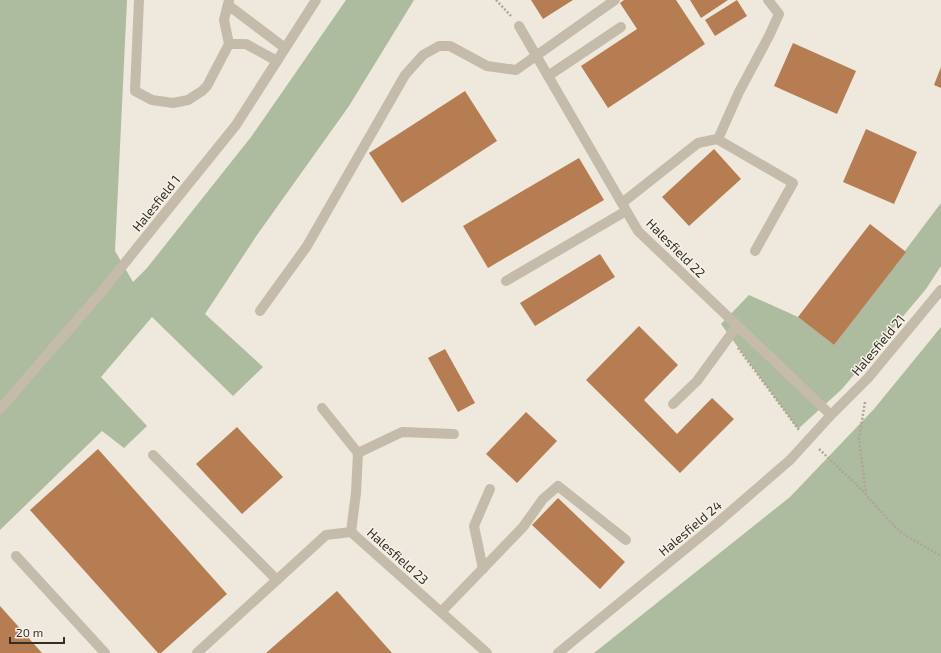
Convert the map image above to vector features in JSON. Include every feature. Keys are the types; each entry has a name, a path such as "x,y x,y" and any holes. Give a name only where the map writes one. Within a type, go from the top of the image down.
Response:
{"street":[{"path":"139,0 134,86 136,93 143,97 159,102 181,103 195,97 206,86 229,44 224,20 229,2 285,48"},
{"name":"Halesfield 1","path":"0,409 99,295 236,125 316,0"},
{"path":"260,311 307,246 405,75 423,55 440,46 450,46 487,66 505,70 516,70 615,0"},
{"path":"718,139 739,92 779,14 768,0"},
{"name":"Halesfield 22","path":"519,26 638,231 831,415"},
{"path":"548,76 621,27"},
{"path":"229,44 246,44 277,60"},
{"path":"506,281 624,207 698,143 718,139 793,183 755,251"},
{"name":"Halesfield 21","path":"831,415 868,378 941,290"},
{"path":"673,404 697,381 737,326"},
{"path":"322,408 358,453 356,493 351,532"},
{"name":"Halesfield 24","path":"558,653 716,524 790,460 831,415"},
{"path":"358,453 402,432 454,434"},
{"path":"153,455 276,580"},
{"path":"441,612 523,527 544,500 558,486 626,540"},
{"path":"483,569 474,526 490,489"},
{"name":"Halesfield 23","path":"197,653 326,535 351,532 487,653"},
{"path":"16,556 105,653"}],"path":[{"path":"496,0 519,26"},
{"path":"730,336 803,434"},
{"path":"866,494 859,439 868,378"},
{"path":"815,445 866,494 900,532 941,556"}],"green space":[{"path":"0,0 127,0 115,251 133,282 147,268 251,137 346,0 414,0 349,106 257,235 205,314 263,367 233,396 152,317 101,377 147,426 124,448 102,431 0,530"},
{"path":"941,203 941,266 926,289 842,389 798,429 721,324 749,295 798,317 834,345"},
{"path":"941,327 941,653 594,653 790,497 874,409"}],"building":[{"path":"531,0 573,0 543,19"},
{"path":"624,0 676,0 705,44 608,108 581,66 637,29 620,3"},
{"path":"690,0 728,0 701,18"},
{"path":"737,0 747,16 715,36 705,20"},
{"path":"793,43 856,71 837,114 774,86"},
{"path":"941,67 941,88 934,85"},
{"path":"465,91 497,141 402,203 369,153"},
{"path":"866,129 917,152 894,204 843,182"},
{"path":"714,149 741,179 689,226 662,197"},
{"path":"579,158 604,200 488,268 463,226"},
{"path":"870,224 906,252 834,345 798,317"},
{"path":"600,254 615,277 535,326 520,303"},
{"path":"639,326 678,365 644,400 677,434 712,398 734,419 680,473 586,380"},
{"path":"445,349 475,403 458,412 428,358"},
{"path":"526,412 557,441 517,483 486,454"},
{"path":"237,427 283,477 242,514 196,464"},
{"path":"98,449 227,594 161,653 158,653 30,510"},
{"path":"558,498 625,562 600,589 532,525"},
{"path":"337,591 392,653 266,653"},
{"path":"0,606 42,653 0,653"}]}
